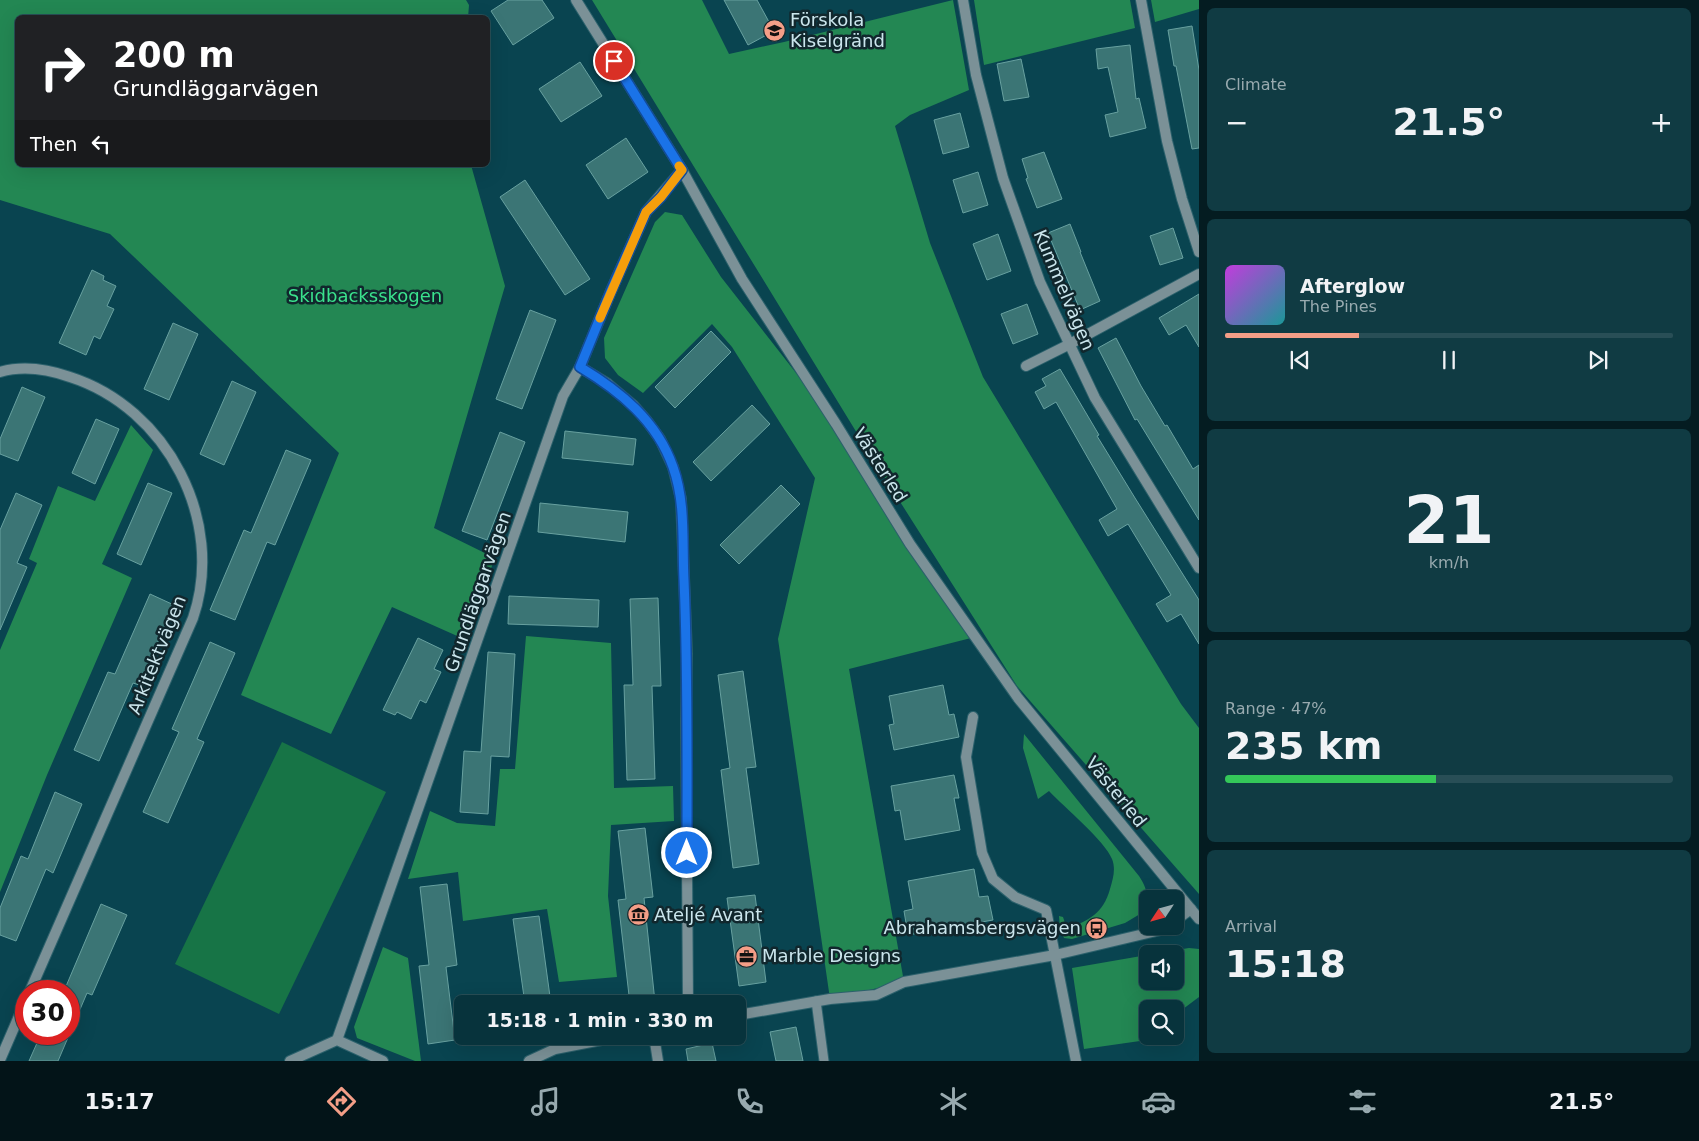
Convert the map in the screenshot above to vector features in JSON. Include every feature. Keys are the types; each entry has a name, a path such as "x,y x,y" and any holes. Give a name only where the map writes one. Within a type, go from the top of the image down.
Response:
{"street":[{"name":"Västerled","path":"576,0 682,170 742,279 836,424 910,544 1018,698 1195,907 1199,919"},
{"name":"Kummelvägen","path":"963,0 976,75 1003,178 1040,282 1068,345 1095,398 1199,568"},
{"path":"1141,0 1167,141 1182,199 1199,252"},
{"name":"Grundläggarvägen","path":"338,1040 563,396 580,367 646,212 661,197 682,170"},
{"path":"1026,366 1199,274"},
{"path":"580,367 608,384 633,405 647,421 660,439 673,467 681,499 687,654 688,995"},
{"name":"Arkitektvägen","path":"0,372 24,368 49,370 84,381 107,393 128,408 150,430 170,455 186,483 197,517 203,547 200,590 193,618 35,980"},
{"path":"973,717 966,757 982,853 993,879 1015,897 1046,910 1076,1061"},
{"path":"1184,915 1195,907"},
{"path":"746,1014 816,1001 876,995 904,982 1055,956 1141,935"},
{"path":"0,1060 15,1025"},
{"path":"290,1061 338,1040 383,1061"},
{"path":"529,1061 554,1049 575,1045"},
{"path":"655,1045 658,1061"}],"lane":[{"path":"816,1001 824,1061"}],"green space":[{"name":"Skidbacksskogen","path":"0,0 466,0 469,5 468,15 15,15 15,167 472,167 505,286 434,528 495,558 464,639 392,607 331,734 241,695 339,453 110,234 0,200"},
{"path":"592,0 702,0 729,54 953,0 969,90 910,115 895,126 930,243 983,377 1181,704 1199,728 1199,894 1017,686 871,456"},
{"path":"974,0 1130,0 1135,28 984,65"},
{"path":"1151,0 1199,0 1199,9 1155,22"},
{"path":"665,212 682,215 721,277 836,424 975,637 849,669 904,982 830,999 778,639 815,478 732,347 712,324 643,393 618,375 605,358 604,338 655,222"},
{"path":"131,425 153,450 102,564 132,578 47,775 0,892 0,650 37,563 29,559 58,486 95,501"},
{"path":"526,636 611,643 614,788 673,786 674,821 611,825 608,896 617,977 559,982 547,909 463,921 458,872 408,879 430,811 457,823 495,826 500,769 515,769"},
{"path":"1024,734 1139,876 1145,890 1139,890 1139,915 1125,923 1072,939 1064,938 1060,928 1059,916 1063,917 1067,929 1094,915 1107,898 1114,874 1114,866 1112,859 1101,843 1049,791 1038,799 1023,748"},
{"path":"282,742 386,792 279,1014 175,964"},
{"path":"383,947 408,958 421,1061 415,1061 357,1038 354,1027"},
{"path":"1184,949 1199,949 1199,997 1184,1008 1184,1000 1139,1000 1139,1041 1084,1049 1072,968 1139,956 1139,990 1184,990"}],"building":[{"path":"508,0 542,0 554,18 513,45 491,11"},
{"path":"724,0 757,0 774,31 748,45"},
{"path":"1192,26 1199,70 1199,148 1192,149 1168,30"},
{"path":"1130,45 1136,99 1139,98 1146,128 1110,137 1105,115 1118,112 1108,67 1098,69 1096,49"},
{"path":"1021,59 1029,97 1004,101 997,64"},
{"path":"580,62 602,96 561,122 539,89"},
{"path":"960,113 969,147 943,154 934,120"},
{"path":"626,138 648,172 608,199 586,165"},
{"path":"1044,152 1062,199 1037,208 1026,179 1028,178 1022,159"},
{"path":"978,172 988,205 963,213 953,180"},
{"path":"525,180 590,279 565,295 500,197"},
{"path":"1070,224 1100,301 1080,310 1048,233"},
{"path":"1173,228 1183,258 1160,265 1150,236"},
{"path":"998,234 1011,271 987,280 973,244"},
{"path":"92,270 104,276 103,280 116,286 107,306 114,309 100,339 94,336 86,355 59,343"},
{"path":"1199,294 1199,347 1186,325 1169,335 1159,318"},
{"path":"1027,304 1038,334 1013,344 1001,314"},
{"path":"530,310 556,320 522,409 496,399"},
{"path":"173,323 198,334 169,400 144,389"},
{"path":"711,331 731,352 675,408 655,387"},
{"path":"1116,338 1141,386 1193,469 1199,465 1199,520 1137,419 1135,420 1098,348"},
{"path":"1060,369 1099,435 1097,436 1199,600 1199,644 1181,614 1167,622 1156,604 1171,595 1128,524 1108,536 1099,520 1117,509 1056,402 1044,409 1035,392 1046,386 1042,379"},
{"path":"232,381 256,392 224,465 200,454"},
{"path":"22,387 45,397 18,461 0,454 0,439"},
{"path":"752,405 770,424 711,481 693,462"},
{"path":"96,419 119,429 95,484 72,473"},
{"path":"565,431 636,439 633,465 562,458"},
{"path":"500,432 525,442 487,540 462,531"},
{"path":"286,450 311,460 275,545 267,542 235,620 210,610 244,530 251,533"},
{"path":"148,483 172,493 141,565 117,554"},
{"path":"781,485 800,504 739,564 720,545"},
{"path":"16,493 42,505 17,563 27,567 0,630 0,530"},
{"path":"540,503 628,512 625,542 538,532"},
{"path":"150,594 174,605 139,685 133,683 99,761 74,750 108,672 115,674"},
{"path":"509,596 599,600 598,627 508,624"},
{"path":"658,598 661,686 652,686 655,779 627,780 624,685 633,685 630,599"},
{"path":"418,638 443,650 434,669 441,672 426,703 420,700 411,719 397,712 395,715 383,710"},
{"path":"210,642 235,653 197,739 204,742 168,823 143,812 179,732 172,729"},
{"path":"488,652 515,654 509,757 491,756 488,814 460,812 464,751 481,752"},
{"path":"743,671 756,767 746,768 759,864 733,868 721,770 730,768 718,675"},
{"path":"943,685 949,715 954,714 959,737 894,750 889,725 894,724 889,696"},
{"path":"954,775 959,798 954,798 960,830 905,840 900,810 895,811 891,786"},
{"path":"55,792 82,804 53,873 46,869 16,941 0,935 0,908 21,856 28,859"},
{"path":"645,828 653,897 644,898 654,995 629,995 618,900 626,899 618,831"},
{"path":"974,869 979,897 988,896 993,920 908,935 904,911 913,909 908,881"},
{"path":"447,884 457,965 446,967 454,1040 428,1044 419,966 429,965 420,887"},
{"path":"755,895 766,982 739,986 727,898"},
{"path":"101,904 127,915 92,995 87,993 80,1009 80,980 69,980"},
{"path":"539,916 550,995 524,995 513,919"},
{"path":"796,1027 803,1061 776,1061 770,1032"},
{"path":"36,1045 65,1045 58,1061 29,1061"},
{"path":"712,1045 716,1061 688,1061 686,1049"}],"slow traffic":[{"path":"600,318 646,212 661,197 682,170 679,166"}],"place":[{"name":"Förskola Kiselgränd","path":"774,30"},
{"name":"Ateljé Avant","path":"638,915"},
{"name":"Abrahamsbergsvägen","path":"1097,928"},
{"name":"Marble Designs","path":"746,956"}],"route":[{"path":"614,61 682,170 661,197 646,212 580,367 608,384 633,405 647,421 660,439 673,467 681,499 687,654 687,853"}]}
